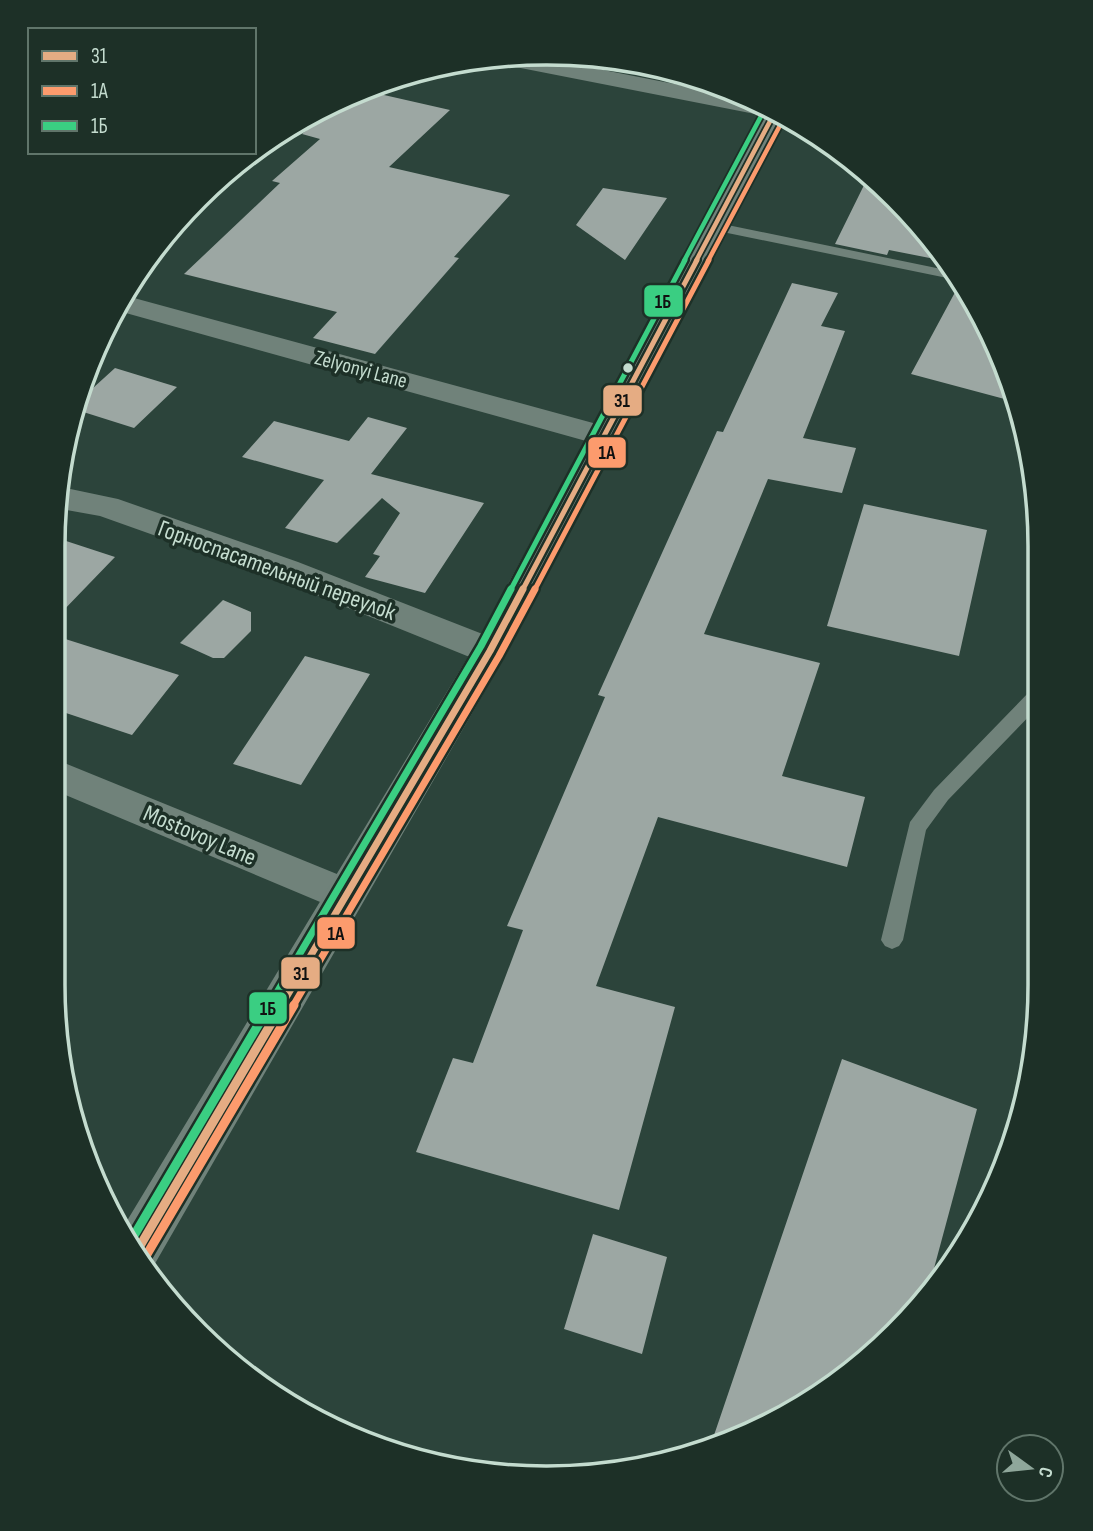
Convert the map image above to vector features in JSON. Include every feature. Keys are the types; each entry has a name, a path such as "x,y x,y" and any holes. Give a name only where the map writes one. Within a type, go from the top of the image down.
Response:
{"street":[{"path":"542,65 736,103"},
{"path":"141,1244 490,651 770,120"},
{"name":"Zelyonyi Lane","path":"130,305 604,436"},
{"name":"Горноспасательный переулок","path":"68,499 106,507 286,570 490,651"},
{"name":"Mostovoy Lane","path":"65,779 344,895"}],"lane":[{"path":"713,226 943,274"},
{"path":"891,940 916,828 941,795 1028,705"}],"building":[{"path":"381,94 450,110 389,167 510,195 454,257 459,258 375,354 313,338 337,312 184,274 280,183 272,181 320,139 302,134 333,114"},
{"path":"864,184 909,229 933,259 889,250 887,255 835,244"},
{"path":"603,188 667,198 625,260 576,225"},
{"path":"792,283 838,293 821,326 845,331 803,438 856,448 842,493 768,479 704,634 820,663 782,776 865,797 847,867 658,817 596,986 675,1007 619,1210 416,1152 453,1058 473,1063 523,930 507,926 605,697 598,695 717,431 723,432"},
{"path":"955,292 979,333 1005,399 911,374"},
{"path":"115,368 177,387 134,428 84,412 91,390"},
{"path":"368,417 407,428 371,474 484,503 425,593 365,577 380,556 373,554 400,513 382,498 337,543 285,528 324,480 242,457 274,421 349,441"},
{"path":"864,504 987,530 959,656 827,626"},
{"path":"65,541 115,557 65,609"},
{"path":"223,600 251,612 251,631 224,658 213,658 180,643"},
{"path":"65,639 179,675 132,735 65,713"},
{"path":"305,656 370,674 301,785 233,764"},
{"path":"842,1059 977,1109 933,1272 929,1278 887,1325 840,1367 760,1417 714,1436"},
{"path":"593,1234 667,1257 642,1354 564,1329"}],"transit line":[{"name":"1Б","path":"135,1234 481,646 762,115"},
{"name":"31","path":"141,1244 490,651 771,120"},
{"name":"1А","path":"147,1254 499,656 780,125"}]}
